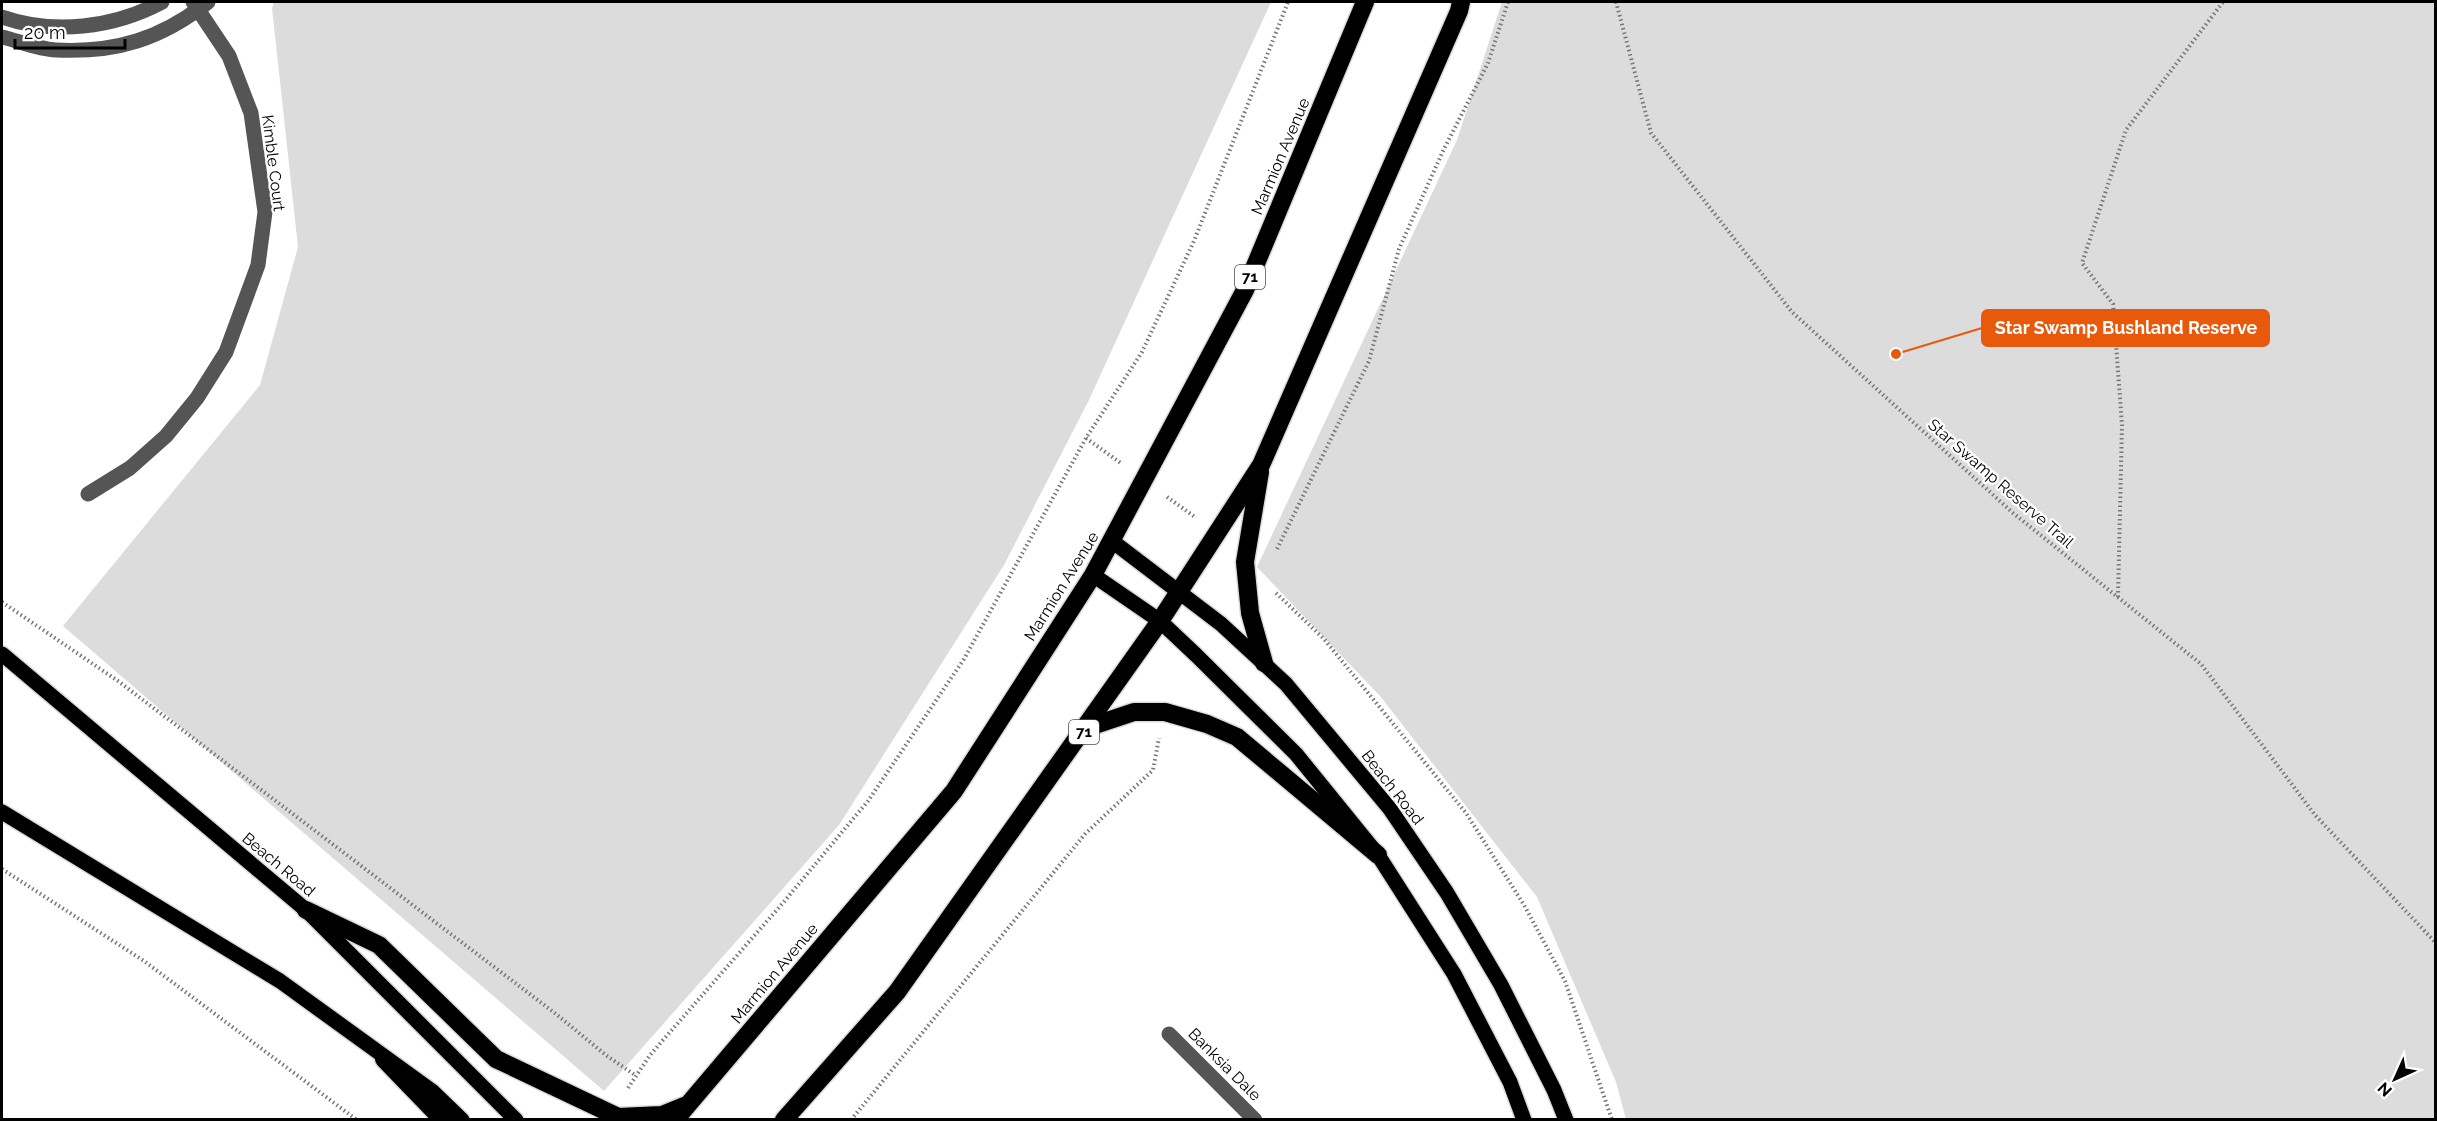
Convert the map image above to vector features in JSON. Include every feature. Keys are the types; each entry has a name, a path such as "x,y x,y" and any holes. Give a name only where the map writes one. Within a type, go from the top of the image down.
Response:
{"highway":[{"name":"Marmion Avenue","path":"675,1119 954,790 1093,575 1245,290 1365,2"},
{"name":"71","path":"784,1119 897,992 1161,621 1261,465 1461,2"},
{"path":"1261,465 1245,562 1250,613 1264,663"},
{"path":"1086,728 1134,712 1165,712 1207,724 1237,737 1378,855"},
{"path":"306,910 380,945 496,1059 618,1117 662,1115 687,1105"},
{"path":"384,1059 443,1119"}],"main road":[{"name":"Beach Road","path":"1112,540 1221,624 1286,684 1390,810 1447,893 1501,985 1554,1090 1566,1119"},
{"path":"1093,575 1161,621 1296,754 1378,855 1454,974 1510,1082 1524,1119"},
{"name":"Beach Road","path":"2,654 306,910 516,1119"},
{"path":"2,812 280,981 384,1059 432,1091 462,1119"}],"street":[{"path":"2,17 14,22 58,27 98,26 162,2"},
{"path":"2,37 54,50 109,48 145,39 178,24 200,4"},
{"name":"Kimble Court","path":"88,495 130,468 166,436 197,398 226,352 258,265 265,212 251,113 229,56 200,4"},
{"name":"Banksia Dale","path":"1169,1034 1255,1119"}],"path":[{"path":"618,1117 629,1083 635,1075 868,801 964,659 1086,438 1142,352 1194,241 1288,2"},
{"path":"1274,557 1369,360 1399,249 1443,151 1488,63 1508,2"},
{"name":"Star Swamp Reserve Trail","path":"1616,2 1651,133 1792,312 2013,513 2202,664 2314,815 2436,943"},
{"path":"2118,598 2122,425 2113,304 2082,263 2126,130 2223,2"},
{"path":"1086,438 1217,534"},
{"path":"1250,613 1269,606 1270,587 1324,639 1466,813 1524,905 1565,981 1612,1119"},
{"path":"2,602 118,681 556,1014 607,1056 635,1075"},
{"path":"851,1119 1085,834 1153,770 1165,712"},
{"path":"2,869 144,961 357,1119"}],"shaded area":[{"path":"274,2 1271,2 1089,400 1004,565 839,825 604,1091 63,626 260,385 298,247 272,8"},
{"path":"1502,2 2435,2 2435,1119 1626,1119 1616,1082 1537,897 1380,696 1257,567 1457,140"}],"place":[{"name":"Star Swamp Bushland Reserve","path":"1896,354"}]}
